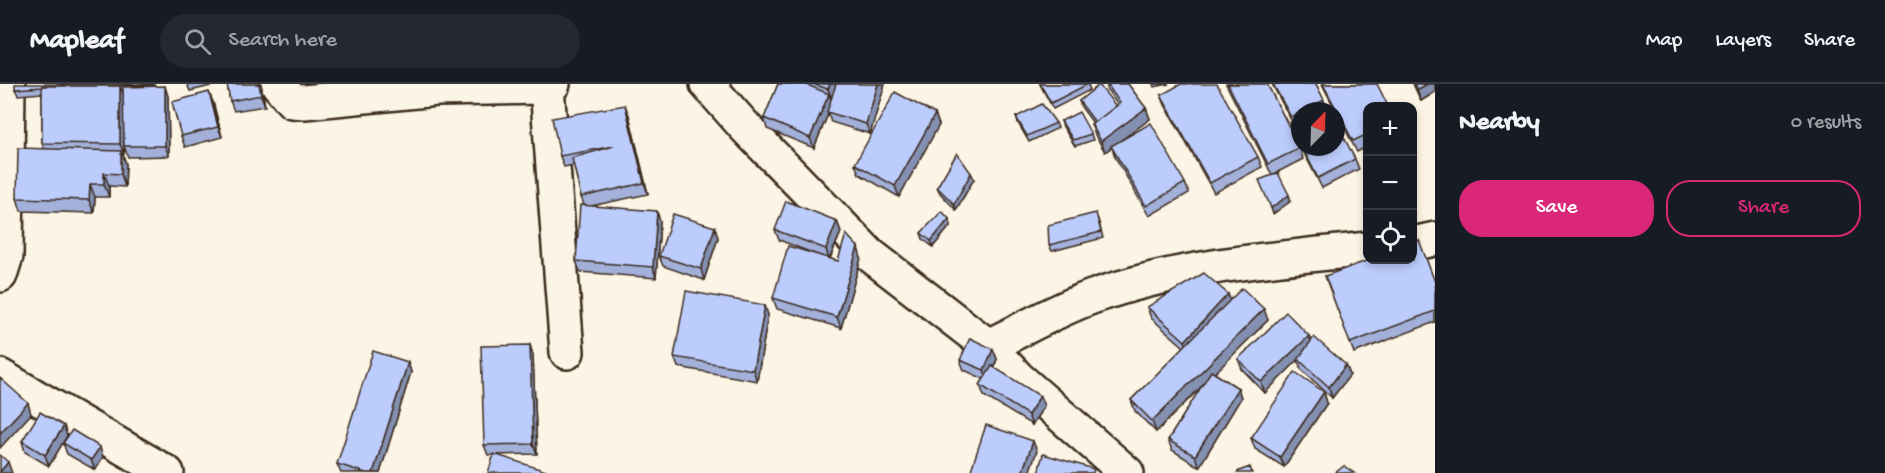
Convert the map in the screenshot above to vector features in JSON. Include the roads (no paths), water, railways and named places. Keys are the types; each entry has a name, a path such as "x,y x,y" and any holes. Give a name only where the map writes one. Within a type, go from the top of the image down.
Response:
{"street":[{"path":"0,275 6,256 8,84"},
{"path":"278,84 291,101 304,102 436,89 550,85 567,352"},
{"path":"707,84 746,128 869,254 988,346 1018,378 1127,473"},
{"path":"1417,243 1435,239"},
{"path":"988,346 1091,297 1172,274 1363,250"},
{"path":"0,376 167,473"}]}
